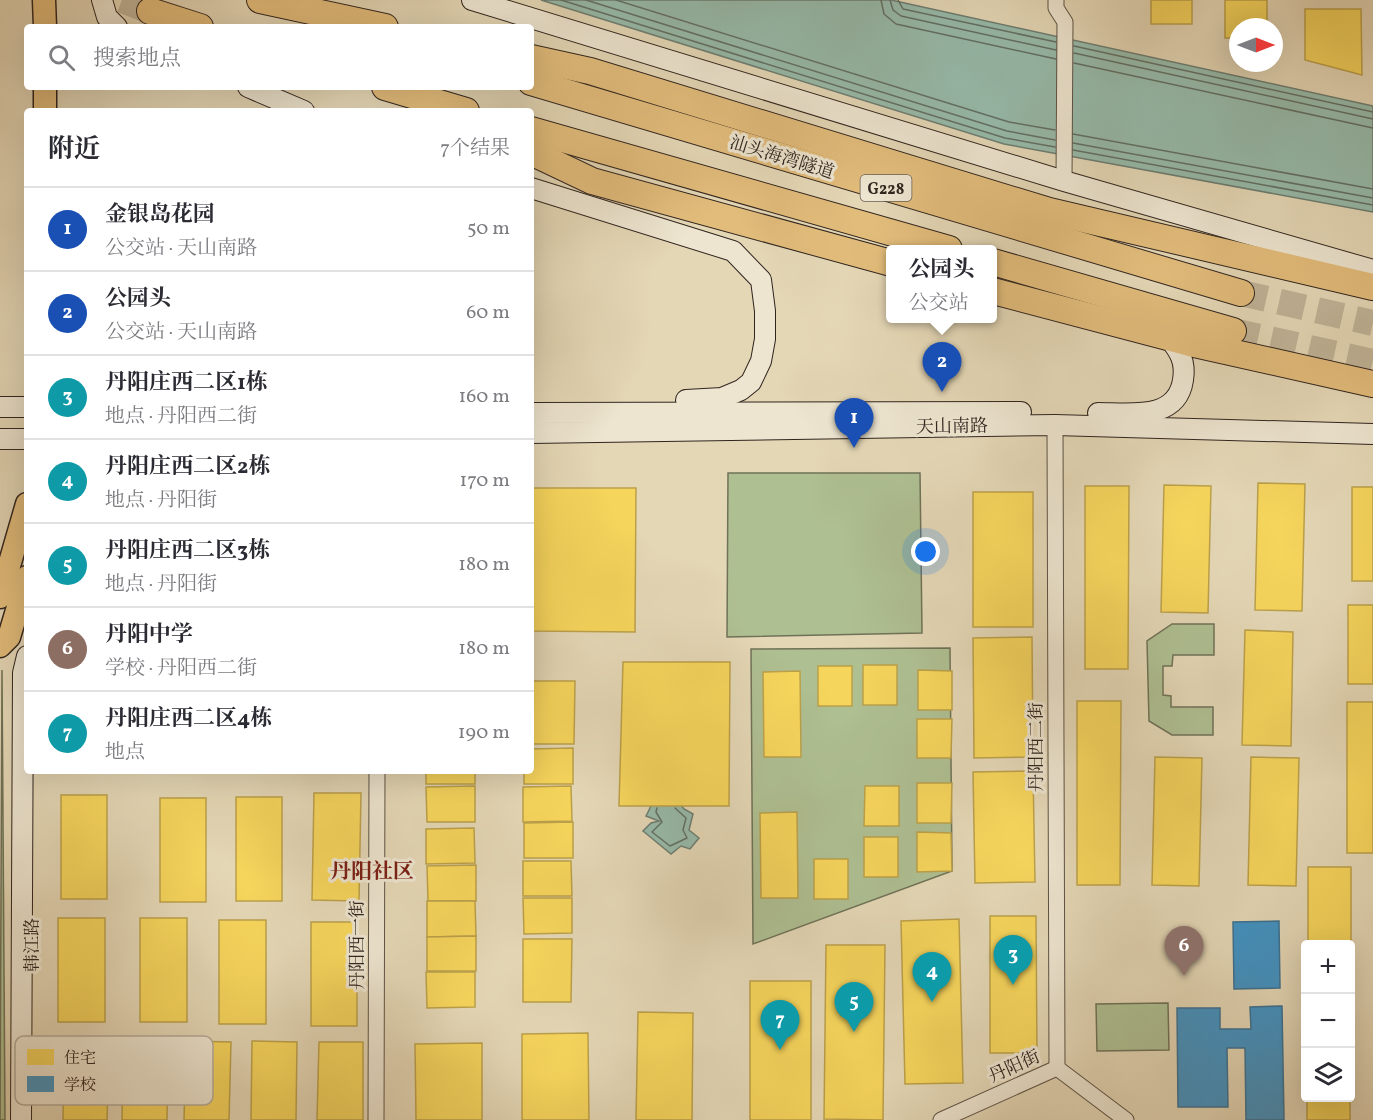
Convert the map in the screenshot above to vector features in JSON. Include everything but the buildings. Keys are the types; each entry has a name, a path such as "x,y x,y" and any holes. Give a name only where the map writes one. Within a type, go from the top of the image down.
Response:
{"highway":[{"path":"254,0 335,24"},
{"path":"260,0 371,24"},
{"path":"150,11 191,24"},
{"path":"534,59 590,71 1049,211 1220,253 1373,287"},
{"name":"汕头海湾隧道","path":"534,83 1241,293"},
{"path":"393,90 435,108"},
{"path":"393,90 456,108"},
{"name":"G228","path":"534,131 935,245"},
{"path":"534,154 592,181 886,262"},
{"path":"997,263 1233,331"},
{"path":"997,292 1169,338 1373,384"}],"main road":[{"path":"44,0 45,24"},
{"path":"102,0 107,17 114,24"},
{"path":"472,0 1063,173 1373,270"},
{"path":"45,90 45,108"},
{"path":"255,90 297,108"},
{"path":"534,189 733,251 761,280 765,311 765,339 760,361 751,381 741,390 722,398 637,401 591,413"},
{"name":"天山南路","path":"534,413 1147,413 1171,405 1181,394 1184,376 1183,356 1169,338"},
{"path":"0,407 24,407"},
{"name":"天山南路","path":"534,433 1055,425 1373,434"},
{"path":"0,439 24,439"},
{"path":"0,597 24,514"},
{"path":"0,646 9,637 24,586"},
{"name":"韩江路","path":"21,1036 24,669"},
{"name":"韩江路","path":"32,774 32,1036"},
{"name":"韩江路","path":"21,1105 21,1120"}],"street":[{"path":"1056,0 1056,8 1065,22 1063,173"},
{"name":"丹阳西二街","path":"1055,425 1057,1068"},
{"name":"丹阳西一街","path":"376,1120 377,774"},
{"name":"丹阳街","path":"941,1120 1057,1068 1126,1120"}],"shaded area":[{"path":"728,473 920,473 922,633 727,637"},
{"path":"1172,624 1214,624 1214,655 1173,655 1172,666 1163,666 1163,695 1171,696 1171,707 1213,707 1213,735 1172,735 1149,721 1147,641"},
{"path":"950,648 952,871 753,944 751,649"},
{"path":"2,670 5,1120 0,1120"},
{"path":"1168,1003 1169,1050 1097,1051 1096,1004"}],"water":[{"path":"541,0 891,0 1373,106 1373,212 1004,144"},
{"path":"673,795 684,809 693,814 689,830 699,838 690,849 681,846 671,854 643,831 651,823 659,821 646,816 656,796"}],"tunnel":[{"path":"122,0 150,11"},
{"path":"1241,293 1373,323"},
{"path":"1233,331 1373,362"}],"place":[{"name":"公园头","path":"942,392"},
{"name":"金银岛花园","path":"854,448"},
{"name":"丹阳中学","path":"1184,976"},
{"name":"丹阳庄西二区1栋","path":"1013,985"},
{"name":"丹阳庄西二区2栋","path":"932,1002"},
{"name":"丹阳庄西二区3栋","path":"854,1032"},
{"name":"丹阳庄西二区4栋","path":"780,1050"}],"district":[{"name":"丹阳社区","path":"372,871"}]}
